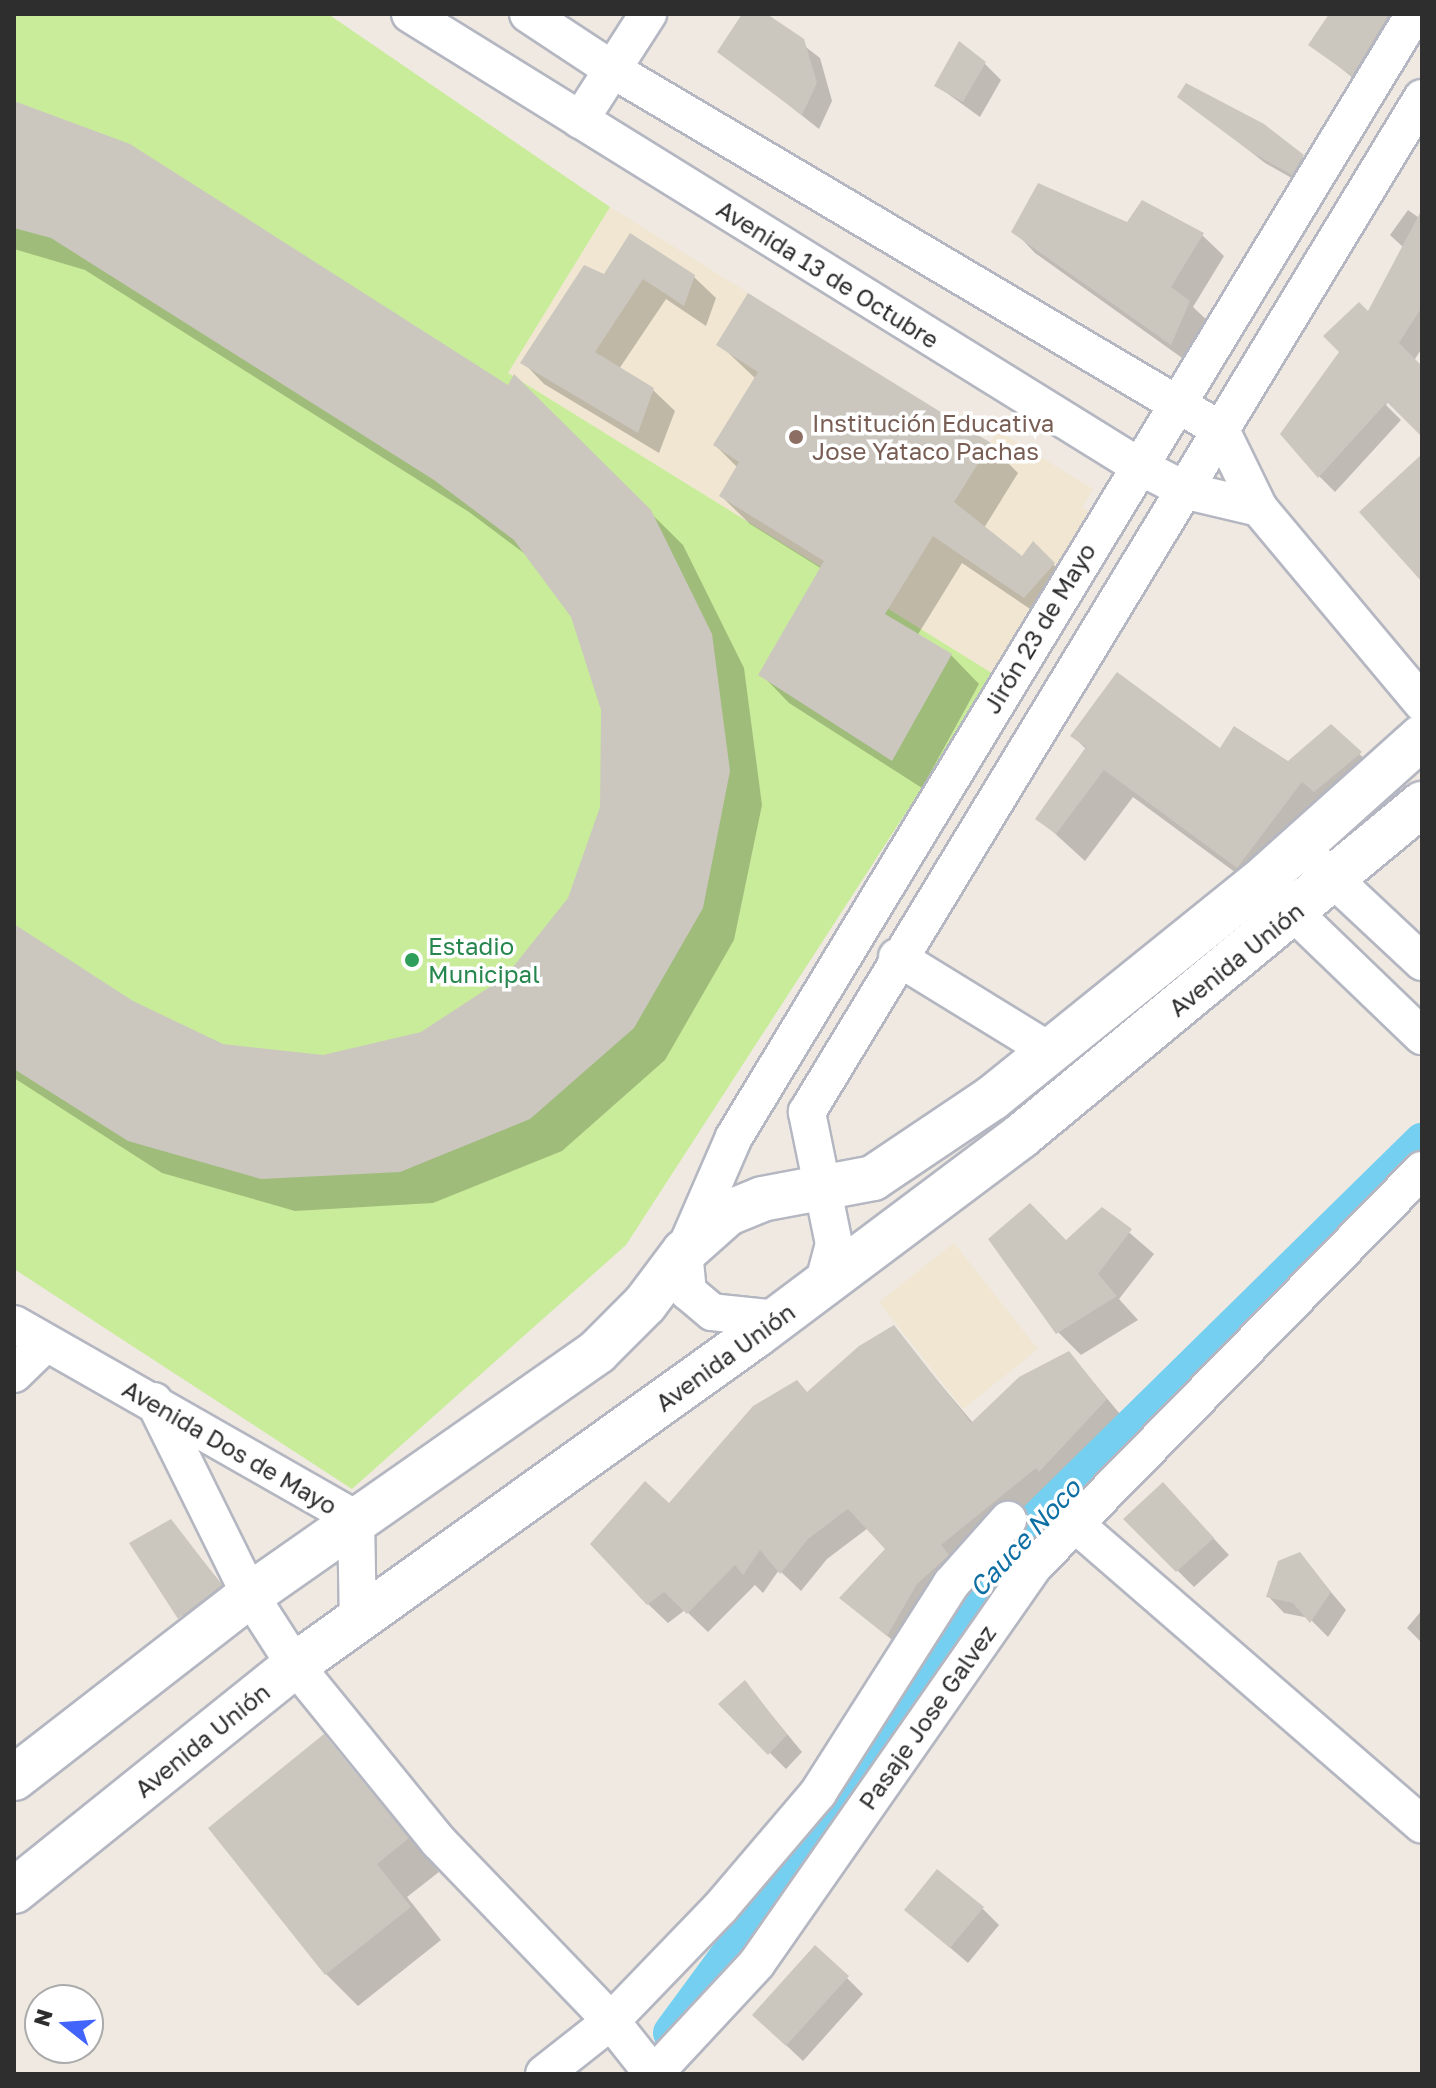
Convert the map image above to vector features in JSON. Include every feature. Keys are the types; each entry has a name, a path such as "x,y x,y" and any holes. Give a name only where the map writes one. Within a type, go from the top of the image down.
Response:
{"main road":[{"name":"Avenida Unión","path":"14,1778 250,1595 597,1352 645,1304 684,1252 728,1213 762,1199 873,1178 992,1098 1284,861 1422,737"},
{"name":"Avenida Unión","path":"14,1891 295,1665 777,1319 1021,1136 1422,804"}],"street":[{"name":"Avenida 13 de Octubre","path":"410,14 1137,465 1187,491 1259,508"},
{"path":"528,14 613,70 1177,400 1221,430 1259,508 1422,703"},
{"path":"580,120 648,14"},
{"name":"Jirón 23 de Mayo","path":"684,1252 734,1137 1137,465 1414,14"},
{"path":"823,1285 834,1244 807,1112 897,957 1187,491 1422,98"},
{"path":"1284,861 1332,880 1422,962"},
{"path":"1284,861 1293,912 1422,1036"},
{"path":"897,957 1050,1051"},
{"name":"Pasaje Jose Galvez","path":"653,2074 757,1963 1033,1567 1422,1170"},
{"path":"684,1252 688,1292 712,1312 777,1319"},
{"name":"Avenida Dos de Mayo","path":"14,1324 45,1344 154,1401 356,1519 358,1621"},
{"path":"14,1374 45,1344"},
{"path":"154,1401 250,1595 295,1665 438,1841 611,2021 653,2074"},
{"path":"544,2074 611,2021 721,1907 818,1793 951,1584 1008,1520"},
{"path":"1075,1524 1422,1825"}],"shaded area":[{"name":"Institución Educativa Jose Yataco Pachas","path":"610,207 990,443 998,431 1093,489 1082,507 1093,515 995,675 508,373"},
{"path":"954,1243 1038,1349 963,1409 879,1302"}],"green space":[{"name":"Estadio Municipal","path":"14,14 328,14 610,207 508,373 995,675 626,1245 352,1489 14,1269"}],"building":[{"path":"742,14 767,14 804,39 817,83 802,115 717,52"},
{"path":"1329,14 1389,14 1352,76 1308,45"},
{"path":"959,41 986,62 963,102 934,86"},
{"path":"1186,83 1264,124 1304,155 1292,175 1251,152 1177,97"},
{"path":"14,101 130,144 508,385 514,374 651,510 712,634 730,771 703,908 634,1028 530,1119 400,1172 261,1179 128,1141 14,1069 14,924 133,1001 223,1044 323,1055 421,1032 505,977 568,898 600,807 601,710 571,617 514,540 434,480 51,238 14,228"},
{"path":"1038,183 1127,222 1142,200 1204,233 1171,287 1190,301 1171,345 1011,232"},
{"path":"1422,209 1422,307 1399,343 1422,366 1422,437 1387,402 1318,478 1280,434 1339,352 1323,336 1359,302 1368,311"},
{"path":"630,233 695,275 684,306 643,279 595,352 654,388 638,433 520,363 584,265 604,274"},
{"path":"748,293 991,443 954,502 1022,556 1033,541 1055,563 1024,598 933,536 885,614 952,654 892,761 758,675 824,561 719,496 739,462 713,445 758,372 716,345"},
{"path":"1422,454 1422,582 1359,512"},
{"path":"1117,672 1220,748 1234,726 1288,761 1331,724 1362,752 1314,792 1302,782 1237,868 1104,770 1056,834 1035,819 1086,747 1070,736"},
{"path":"1030,1203 1066,1240 1102,1207 1132,1229 1098,1274 1117,1296 1056,1334 988,1239"},
{"path":"894,1325 971,1423 1019,1377 1069,1351 1107,1399 1039,1472 1036,1468 941,1545 949,1555 917,1584 887,1636 839,1598 885,1549 848,1509 808,1539 780,1574 760,1550 743,1575 735,1565 687,1614 664,1592 647,1605 590,1544 645,1481 669,1503 753,1406 797,1380 807,1392 859,1346"},
{"path":"1163,1482 1214,1538 1176,1572 1123,1519"},
{"path":"171,1519 222,1585 178,1619 129,1543"},
{"path":"1300,1552 1331,1592 1310,1623 1293,1603 1266,1597 1278,1561"},
{"path":"745,1680 787,1735 768,1755 718,1704"},
{"path":"324,1734 409,1838 377,1864 411,1907 325,1975 208,1828"},
{"path":"937,1869 984,1907 950,1948 904,1910"},
{"path":"815,1945 849,1976 786,2046 752,2015"}],"waterway":[{"name":"Cauce Noco","path":"672,2033 793,1868 966,1602 1008,1549 1422,1142"}],"place":[{"name":"Institución Educativa Jose Yataco Pachas","path":"796,437"},
{"name":"Estadio Municipal","path":"412,960"}]}
